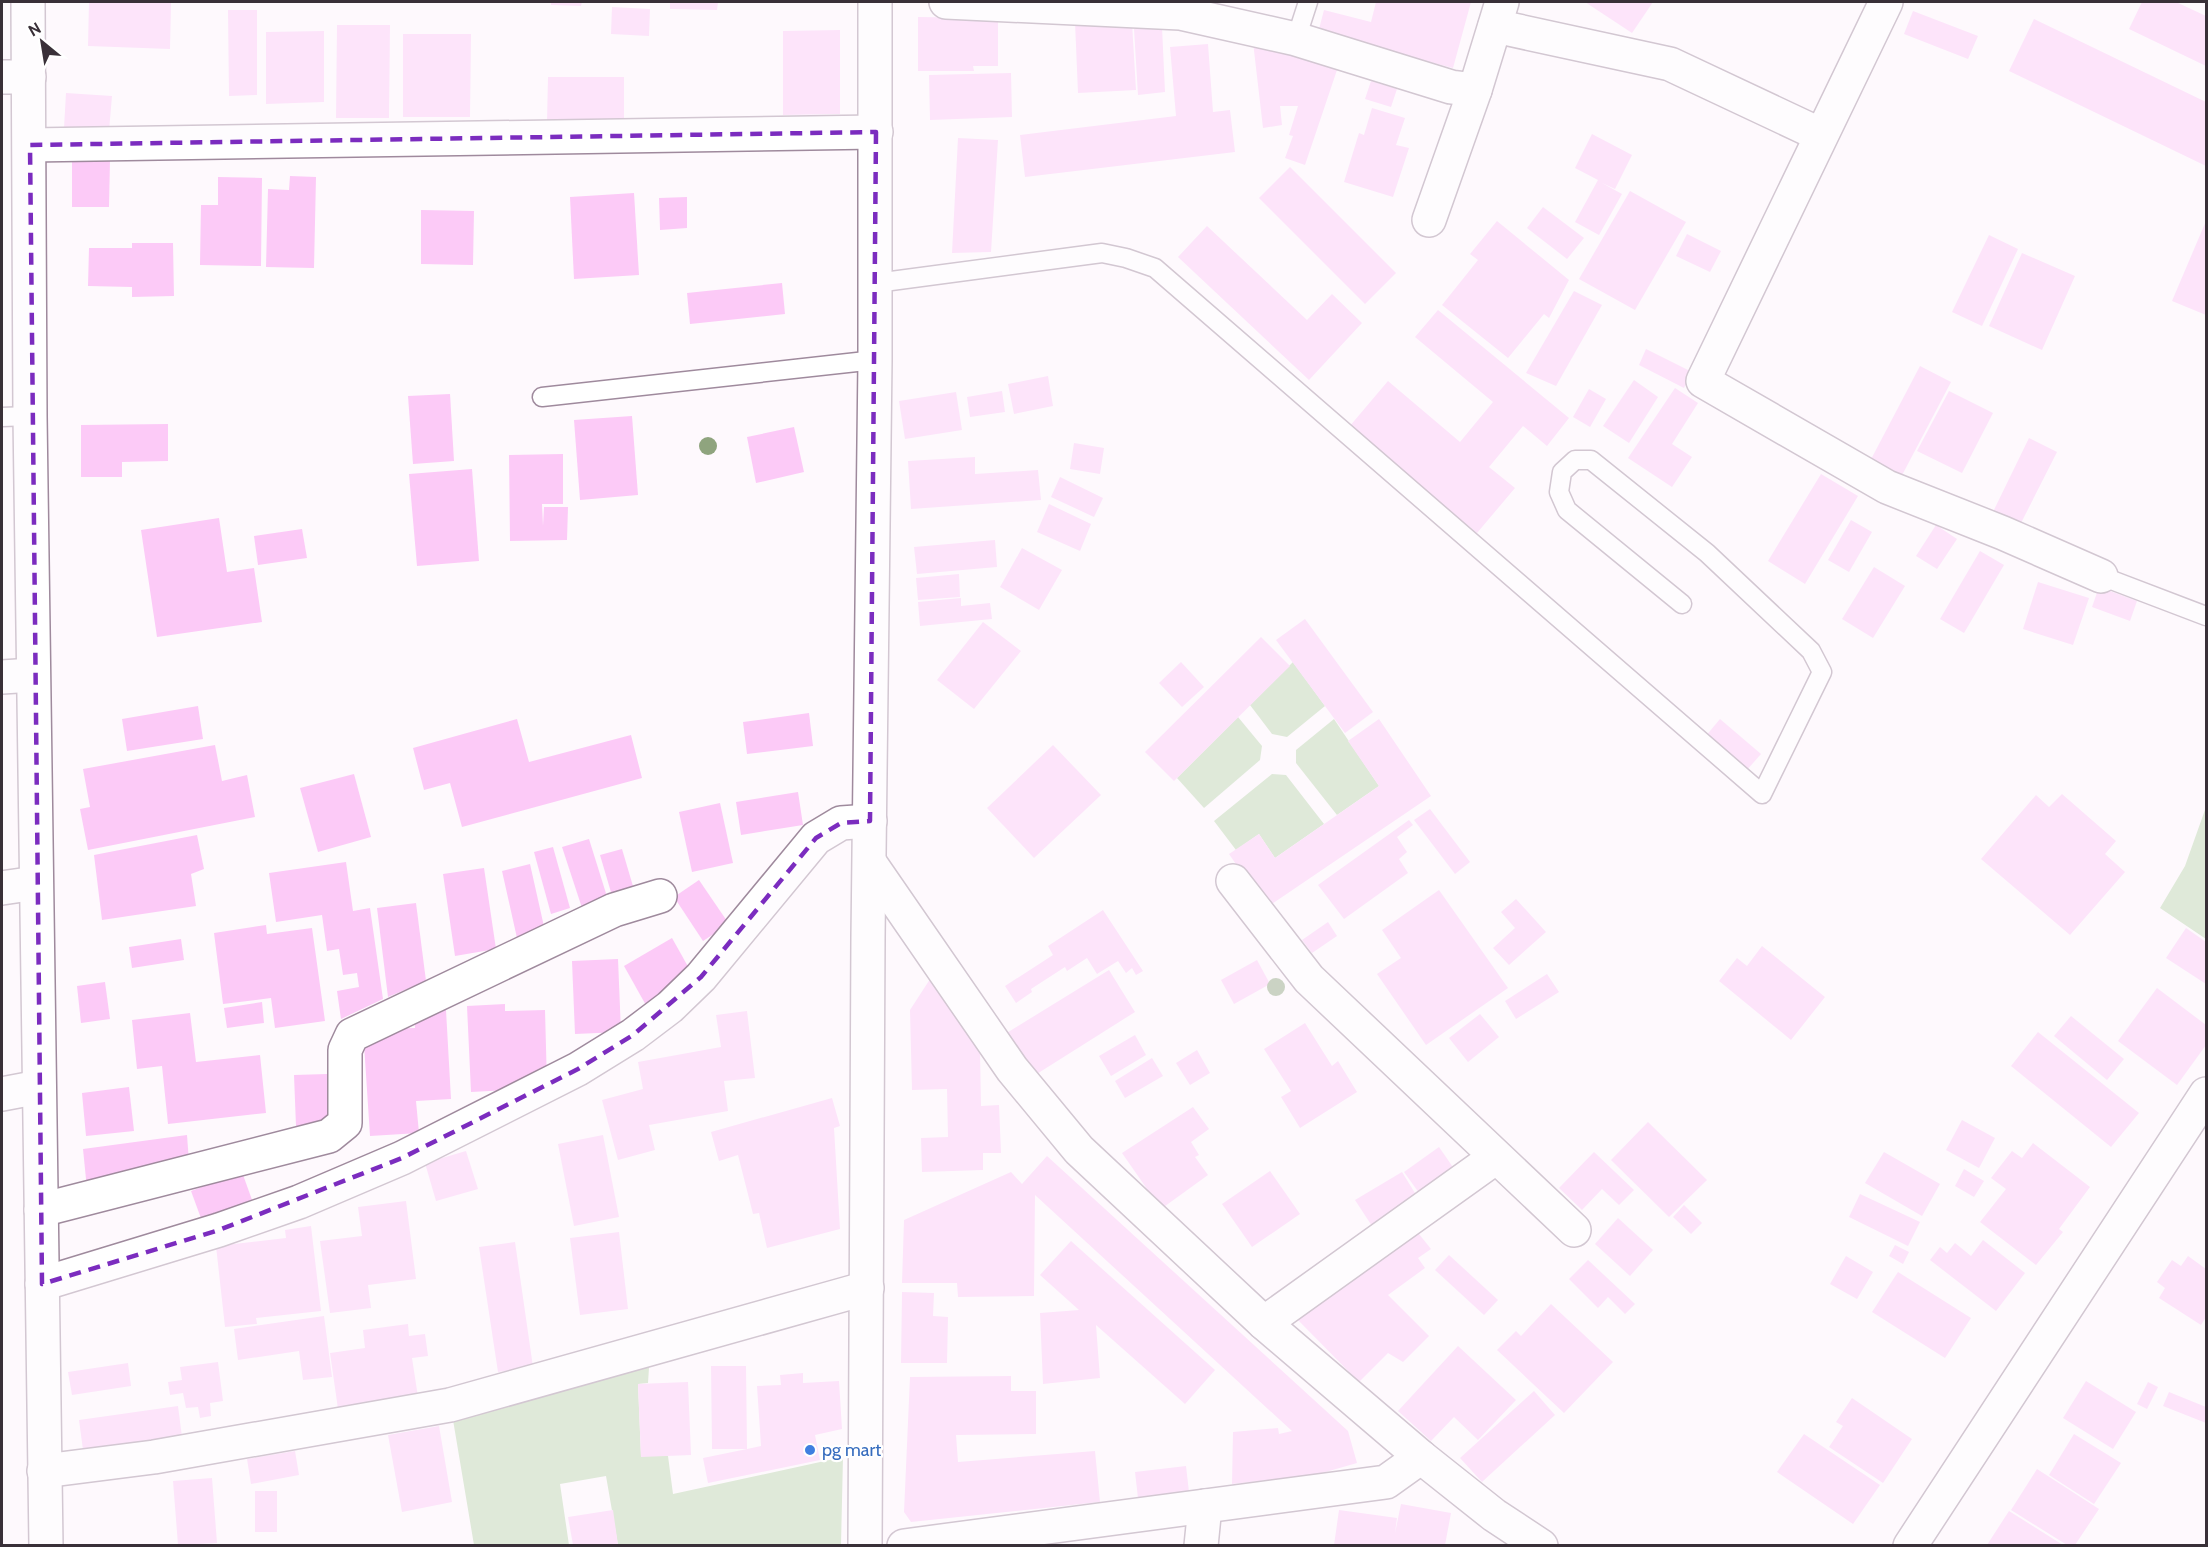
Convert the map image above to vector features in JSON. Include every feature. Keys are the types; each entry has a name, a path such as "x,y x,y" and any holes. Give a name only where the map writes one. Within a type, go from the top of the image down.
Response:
{"street":[{"path":"28,2 15,77 30,145 16,417 33,675 46,1545"},
{"path":"865,1545 876,283 876,2"},
{"path":"946,2 1180,13 1296,39 1451,87 1475,90"},
{"path":"1886,2 1703,381 1887,487 2003,533 2101,576"},
{"path":"1429,220 1475,90 1498,14 1670,64 1821,135"},
{"path":"30,145 876,132"},
{"path":"2,677 33,675"},
{"path":"42,1284 219,1230 299,1202 402,1158 578,1069 633,1035 670,1007 701,977 816,838 841,823 870,820"},
{"path":"870,864 1012,1069 1079,1150 1264,1323 1421,1457 1494,1515 1541,1545"},
{"path":"1233,881 1309,979 1574,1230"},
{"path":"2,888 36,882"},
{"path":"41,1210 329,1136 345,1123 345,1050 352,1035 604,915 660,896"},
{"path":"2,1094 39,1087"},
{"path":"1910,1545 2206,1094"},
{"path":"1264,1323 1496,1157"},
{"path":"44,1471 154,1456 450,1405 867,1288"},
{"path":"903,1545 1386,1482 1421,1457"},
{"path":"1201,1545 1205,1506"}],"lane":[{"path":"1296,39 1308,2"},
{"path":"876,283 1102,253 1155,268 1762,794 1822,672 1811,651 1707,553 1591,460 1575,460 1562,472 1559,492 1566,510 1682,604"},
{"path":"542,397 875,360"},
{"path":"2101,576 2206,616"}],"highlighted area":[{"path":"876,132 870,821 841,823 816,838 701,977 633,1035 578,1069 402,1158 219,1230 42,1284 30,145"}],"green space":[{"path":"1293,662 1325,706 1287,737 1272,734 1250,705"},
{"path":"1238,717 1262,746 1260,760 1204,808 1177,778"},
{"path":"1334,719 1379,786 1337,815 1296,763 1296,750"},
{"path":"1272,774 1286,775 1324,824 1275,858 1259,834 1236,850 1214,821"},
{"path":"2206,807 2206,939 2160,908 2185,866"},
{"path":"643,1361 649,1368 648,1383 638,1384 641,1456 668,1456 673,1494 843,1457 841,1545 618,1545 606,1476 560,1484 569,1545 474,1545 452,1414"}],"building":[{"path":"89,2 171,2 170,49 88,46"},
{"path":"551,2 582,2 581,6 551,5"},
{"path":"670,2 718,2 717,10 670,9"},
{"path":"1376,2 1471,2 1453,68 1318,33 1324,10 1371,22"},
{"path":"1585,2 1653,2 1632,33"},
{"path":"2142,2 2176,2 2206,16 2206,66 2129,29"},
{"path":"612,7 650,9 649,36 611,34"},
{"path":"228,10 257,10 257,95 229,96"},
{"path":"1913,11 1978,36 1968,59 1904,34"},
{"path":"918,17 998,18 998,66 973,66 974,71 918,71"},
{"path":"2034,19 2206,102 2206,166 2009,71"},
{"path":"1075,22 1132,23 1136,90 1078,93"},
{"path":"337,25 390,25 389,118 336,118"},
{"path":"1162,27 1165,92 1138,95 1134,29"},
{"path":"840,30 840,114 783,115 783,31"},
{"path":"324,31 324,102 266,104 266,32"},
{"path":"403,34 471,34 470,117 403,117"},
{"path":"1253,42 1337,70 1305,165 1285,158 1293,136 1289,135 1298,106 1280,106 1282,125 1263,128"},
{"path":"1208,44 1213,112 1230,110 1235,152 1025,177 1020,135 1176,116 1170,47"},
{"path":"1011,73 1012,117 930,120 929,75"},
{"path":"548,77 624,77 624,122 547,122"},
{"path":"1371,81 1397,89 1391,107 1365,99"},
{"path":"66,93 112,96 109,131 64,128"},
{"path":"1372,108 1405,118 1396,145 1409,148 1393,197 1344,182 1359,133 1364,135"},
{"path":"1592,134 1632,155 1615,189 1602,183 1622,194 1599,235 1575,222 1598,180 1575,168"},
{"path":"958,138 998,140 991,252 952,253"},
{"path":"72,160 110,160 109,207 72,207"},
{"path":"1290,167 1396,273 1365,304 1259,198"},
{"path":"290,176 316,177 314,268 266,267 268,189 289,190"},
{"path":"218,177 262,178 261,266 200,265 201,205 218,205"},
{"path":"1630,191 1686,222 1635,310 1579,279"},
{"path":"634,193 639,275 574,279 570,197"},
{"path":"687,197 687,228 660,230 659,198"},
{"path":"1543,207 1584,238 1567,259 1527,228"},
{"path":"421,210 474,211 473,265 421,264"},
{"path":"1497,221 1569,280 1549,318 1544,314 1508,358 1442,305 1478,260 1470,254"},
{"path":"2206,221 2206,315 2172,301"},
{"path":"1207,226 1307,320 1332,294 1362,323 1309,380 1178,257"},
{"path":"1687,234 1721,251 1710,272 1676,256"},
{"path":"1989,235 2018,249 1982,326 1952,312"},
{"path":"132,243 173,243 174,296 132,297 132,287 88,286 89,248 132,248"},
{"path":"2022,253 2075,276 2042,350 1989,326"},
{"path":"782,283 785,314 690,324 687,293"},
{"path":"1574,291 1602,305 1556,386 1526,373"},
{"path":"1438,310 1569,418 1547,446 1523,426 1489,467 1515,488 1477,533 1349,427 1388,381 1460,442 1493,402 1415,337"},
{"path":"1646,349 1692,372 1684,388 1639,365"},
{"path":"1920,366 1951,382 1899,481 1868,465"},
{"path":"1048,376 1053,406 1014,414 1008,384"},
{"path":"1634,380 1658,397 1629,443 1603,426"},
{"path":"1675,388 1698,403 1672,444 1692,457 1672,487 1628,458"},
{"path":"1589,389 1606,399 1590,427 1573,417"},
{"path":"1002,391 1005,412 970,417 967,397"},
{"path":"1949,391 1993,413 1962,473 1917,451"},
{"path":"956,392 962,430 905,439 899,401"},
{"path":"450,394 454,461 413,464 408,396"},
{"path":"632,416 638,495 580,500 574,420"},
{"path":"168,424 168,461 122,462 122,477 81,477 81,425"},
{"path":"794,427 804,472 756,483 747,437"},
{"path":"2029,438 2057,452 2018,529 1991,516"},
{"path":"1074,443 1104,448 1100,474 1070,469"},
{"path":"563,454 563,504 542,504 543,526 544,507 568,507 567,540 510,541 509,455"},
{"path":"975,457 975,474 1038,470 1041,500 911,509 908,461"},
{"path":"472,469 479,561 417,566 409,474"},
{"path":"1821,474 1858,496 1805,584 1768,561"},
{"path":"1060,477 1103,498 1094,517 1051,497"},
{"path":"1049,504 1091,524 1080,551 1037,532"},
{"path":"219,518 227,572 254,568 262,622 157,637 141,530"},
{"path":"1851,520 1872,532 1849,572 1828,560"},
{"path":"1936,525 1957,539 1937,569 1916,556"},
{"path":"302,529 307,558 258,565 254,536"},
{"path":"995,540 997,567 917,574 914,547"},
{"path":"1022,548 1062,570 1039,610 1000,587"},
{"path":"1980,551 2004,565 1964,633 1940,619"},
{"path":"1874,567 1905,586 1873,638 1842,619"},
{"path":"959,574 960,597 918,600 916,578"},
{"path":"2038,582 2089,598 2073,645 2023,629"},
{"path":"2099,587 2137,601 2130,621 2092,607"},
{"path":"961,598 961,606 990,603 992,619 920,626 918,602"},
{"path":"1305,619 1373,712 1345,733 1276,640"},
{"path":"983,622 1021,651 974,709 937,680"},
{"path":"1261,637 1290,666 1174,781 1145,752"},
{"path":"1181,662 1204,687 1182,707 1159,683"},
{"path":"198,706 203,739 127,751 122,719"},
{"path":"809,713 813,746 747,754 743,722"},
{"path":"517,719 529,762 631,735 642,778 462,827 450,783 424,790 413,748"},
{"path":"1379,719 1431,796 1266,908 1229,854 1259,834 1275,858 1379,786 1348,741"},
{"path":"1720,719 1761,754 1746,771 1705,737"},
{"path":"215,745 222,781 247,775 255,817 88,850 80,809 90,807 83,769"},
{"path":"1053,745 1101,795 1034,858 987,808"},
{"path":"354,774 371,837 318,852 300,788"},
{"path":"798,792 803,825 741,835 736,802"},
{"path":"2062,794 2116,841 2105,854 2125,872 2070,935 1981,859 2036,795 2049,807"},
{"path":"720,803 733,863 692,872 679,812"},
{"path":"1430,809 1470,862 1455,874 1414,820"},
{"path":"1409,820 1413,825 1397,837 1407,852 1399,859 1408,873 1344,919 1318,885"},
{"path":"197,835 204,869 191,874 196,906 102,920 94,855"},
{"path":"589,839 609,903 583,911 562,847"},
{"path":"553,847 570,908 551,914 534,852"},
{"path":"622,849 635,893 613,899 600,855"},
{"path":"346,862 353,911 370,908 383,999 341,1019 337,991 359,987 357,973 343,975 339,949 327,951 322,915 276,922 269,873"},
{"path":"530,864 545,931 517,938 502,871"},
{"path":"484,868 496,949 455,956 443,874"},
{"path":"699,880 729,924 703,941 674,897"},
{"path":"1439,890 1508,988 1426,1045 1377,974 1401,958 1382,930"},
{"path":"1516,899 1546,932 1509,965 1493,948 1515,928 1501,912"},
{"path":"416,903 426,981 388,997 377,908"},
{"path":"1103,910 1143,971 1136,975 1132,968 1126,973 1118,961 1097,974 1087,958 1067,971 1065,967 1031,989 1032,992 1016,1003 1005,986 1053,955 1048,946"},
{"path":"1328,922 1337,936 1312,953 1302,940"},
{"path":"266,925 267,934 312,928 325,1021 275,1028 271,998 223,1004 214,933"},
{"path":"2186,928 2206,942 2206,984 2166,958"},
{"path":"672,938 695,979 647,1007 624,966"},
{"path":"181,939 184,960 132,968 129,947"},
{"path":"1762,946 1825,997 1791,1040 1719,981 1737,958 1747,966"},
{"path":"618,959 621,1032 575,1034 572,961"},
{"path":"1257,960 1270,984 1234,1004 1221,980"},
{"path":"1109,970 1135,1012 1032,1077 1005,1034"},
{"path":"934,973 980,1051 981,1106 999,1105 1001,1153 983,1153 983,1170 922,1172 921,1138 948,1137 947,1089 912,1090 910,1010"},
{"path":"1547,974 1559,992 1516,1019 1505,1001"},
{"path":"105,982 110,1019 81,1023 77,986"},
{"path":"2157,988 2206,1025 2206,1045 2177,1085 2118,1041"},
{"path":"262,1002 264,1023 227,1028 224,1008"},
{"path":"505,1004 505,1011 545,1010 547,1084 508,1085 509,1090 471,1092 467,1006"},
{"path":"446,1010 451,1099 416,1101 419,1133 370,1136 364,1044 379,1029 415,1028 414,1012"},
{"path":"747,1011 755,1078 724,1081 728,1111 649,1125 655,1150 618,1160 602,1100 643,1089 638,1062 721,1047 716,1015"},
{"path":"190,1013 196,1062 260,1055 266,1113 168,1124 162,1066 137,1069 132,1020"},
{"path":"1480,1014 1499,1037 1468,1062 1449,1038"},
{"path":"2071,1016 2124,1059 2107,1080 2054,1036"},
{"path":"1305,1023 1332,1066 1338,1061 1357,1092 1300,1128 1281,1097 1291,1091 1264,1049"},
{"path":"2038,1032 2139,1113 2111,1147 2011,1066"},
{"path":"1135,1035 1146,1055 1111,1076 1099,1056"},
{"path":"1197,1050 1210,1073 1190,1085 1176,1063"},
{"path":"1152,1058 1163,1076 1125,1098 1115,1081"},
{"path":"327,1074 328,1125 296,1126 294,1075"},
{"path":"129,1087 134,1131 86,1136 82,1093"},
{"path":"832,1098 840,1126 834,1128 840,1229 767,1248 759,1213 753,1214 738,1155 719,1161 711,1132"},
{"path":"1193,1107 1209,1129 1191,1142 1199,1155 1195,1157 1208,1175 1161,1209 1122,1153"},
{"path":"1962,1120 1995,1138 1979,1168 1946,1150"},
{"path":"1648,1122 1707,1180 1669,1217 1611,1160"},
{"path":"187,1135 189,1162 87,1189 83,1149"},
{"path":"603,1135 619,1217 574,1226 558,1144"},
{"path":"2033,1143 2090,1187 2059,1229 2063,1232 2036,1265 1980,1222 2006,1189 1991,1178 2012,1151 2022,1158"},
{"path":"1439,1147 1457,1173 1422,1197 1404,1172"},
{"path":"466,1151 478,1189 436,1201 425,1163"},
{"path":"1594,1152 1634,1190 1619,1205 1602,1189 1582,1210 1559,1188"},
{"path":"1884,1152 1940,1184 1922,1216 1865,1183"},
{"path":"1047,1156 1348,1431 1357,1463 1315,1475 1232,1484 1233,1432 1278,1428 1279,1434 1292,1431 1035,1195 1034,1296 958,1297 957,1283 902,1283 904,1220 1011,1172 1022,1184"},
{"path":"1964,1169 1984,1181 1974,1197 1955,1186"},
{"path":"1270,1171 1300,1214 1252,1247 1222,1204"},
{"path":"242,1172 256,1211 202,1221 191,1191"},
{"path":"1402,1172 1418,1198 1372,1226 1355,1200"},
{"path":"1860,1194 1920,1222 1908,1246 1849,1217"},
{"path":"406,1201 416,1279 368,1285 371,1308 330,1313 320,1241 362,1236 358,1207"},
{"path":"1684,1205 1702,1223 1691,1234 1673,1217"},
{"path":"1618,1218 1653,1250 1630,1276 1595,1244"},
{"path":"311,1226 321,1311 256,1318 257,1324 225,1327 216,1246 286,1238 285,1230"},
{"path":"1415,1229 1431,1249 1418,1258 1425,1268 1388,1295 1429,1336 1403,1362 1388,1353 1359,1382 1297,1319"},
{"path":"619,1232 628,1309 580,1315 570,1238"},
{"path":"1983,1240 2025,1273 1996,1311 1930,1260 1940,1247 1947,1253 1955,1243 1971,1256"},
{"path":"1071,1241 1215,1370 1185,1404 1096,1325 1100,1378 1043,1384 1040,1313 1079,1310 1040,1275"},
{"path":"515,1242 533,1367 498,1372 479,1247"},
{"path":"1895,1245 1909,1252 1903,1264 1889,1256"},
{"path":"1449,1255 1498,1300 1484,1315 1435,1270"},
{"path":"1846,1256 1873,1272 1857,1299 1830,1284"},
{"path":"2188,1256 2206,1269 2206,1317 2201,1325 2159,1298 2165,1288 2157,1282 2172,1260 2181,1266"},
{"path":"1588,1260 1635,1304 1625,1314 1608,1297 1598,1308 1569,1279"},
{"path":"1898,1272 1971,1318 1945,1358 1872,1312"},
{"path":"902,1292 934,1293 933,1316 948,1317 947,1363 901,1363"},
{"path":"1551,1304 1613,1362 1564,1413 1497,1350 1516,1331 1521,1336"},
{"path":"324,1316 332,1377 303,1380 299,1351 238,1360 234,1329"},
{"path":"408,1324 409,1336 425,1334 428,1356 412,1358 418,1397 338,1409 330,1353 365,1348 363,1330"},
{"path":"1458,1346 1516,1400 1478,1440 1454,1417 1431,1441 1398,1411"},
{"path":"218,1362 223,1401 210,1403 211,1416 200,1418 198,1407 186,1408 183,1393 170,1395 168,1382 182,1380 180,1367"},
{"path":"128,1363 131,1386 72,1395 68,1372"},
{"path":"711,1366 746,1366 747,1449 712,1449"},
{"path":"803,1373 803,1383 839,1381 842,1429 815,1435 820,1460 708,1483 703,1458 761,1446 757,1386 781,1385 780,1375"},
{"path":"1011,1376 1011,1391 1036,1391 1036,1434 956,1435 958,1462 1095,1451 1100,1502 911,1522 904,1512 910,1377"},
{"path":"2086,1381 2136,1412 2113,1449 2063,1418"},
{"path":"688,1382 691,1455 641,1457 638,1384"},
{"path":"2148,1382 2158,1387 2147,1409 2137,1404"},
{"path":"1534,1391 1555,1415 1482,1482 1460,1458"},
{"path":"2169,1392 2206,1407 2206,1423 2163,1406"},
{"path":"1852,1398 1912,1439 1883,1483 1829,1447 1843,1426 1836,1422"},
{"path":"178,1406 182,1437 83,1450 79,1420"},
{"path":"439,1426 452,1502 402,1512 388,1435"},
{"path":"1804,1434 1880,1485 1853,1524 1777,1472"},
{"path":"2074,1434 2121,1463 2094,1504 2049,1475"},
{"path":"295,1451 299,1475 251,1484 247,1459"},
{"path":"1186,1466 1189,1492 1138,1498 1135,1472"},
{"path":"2037,1469 2099,1509 2075,1545 2067,1545 2011,1510"},
{"path":"212,1478 217,1543 178,1545 173,1481"},
{"path":"255,1491 277,1491 277,1532 255,1532"},
{"path":"1401,1504 1451,1513 1445,1545 1334,1545 1339,1510 1397,1518 1395,1533"},
{"path":"613,1510 618,1545 573,1545 568,1517"},
{"path":"2009,1511 2063,1545 1987,1545"}],"place":[{"name":"pg mart","path":"810,1450"}]}
